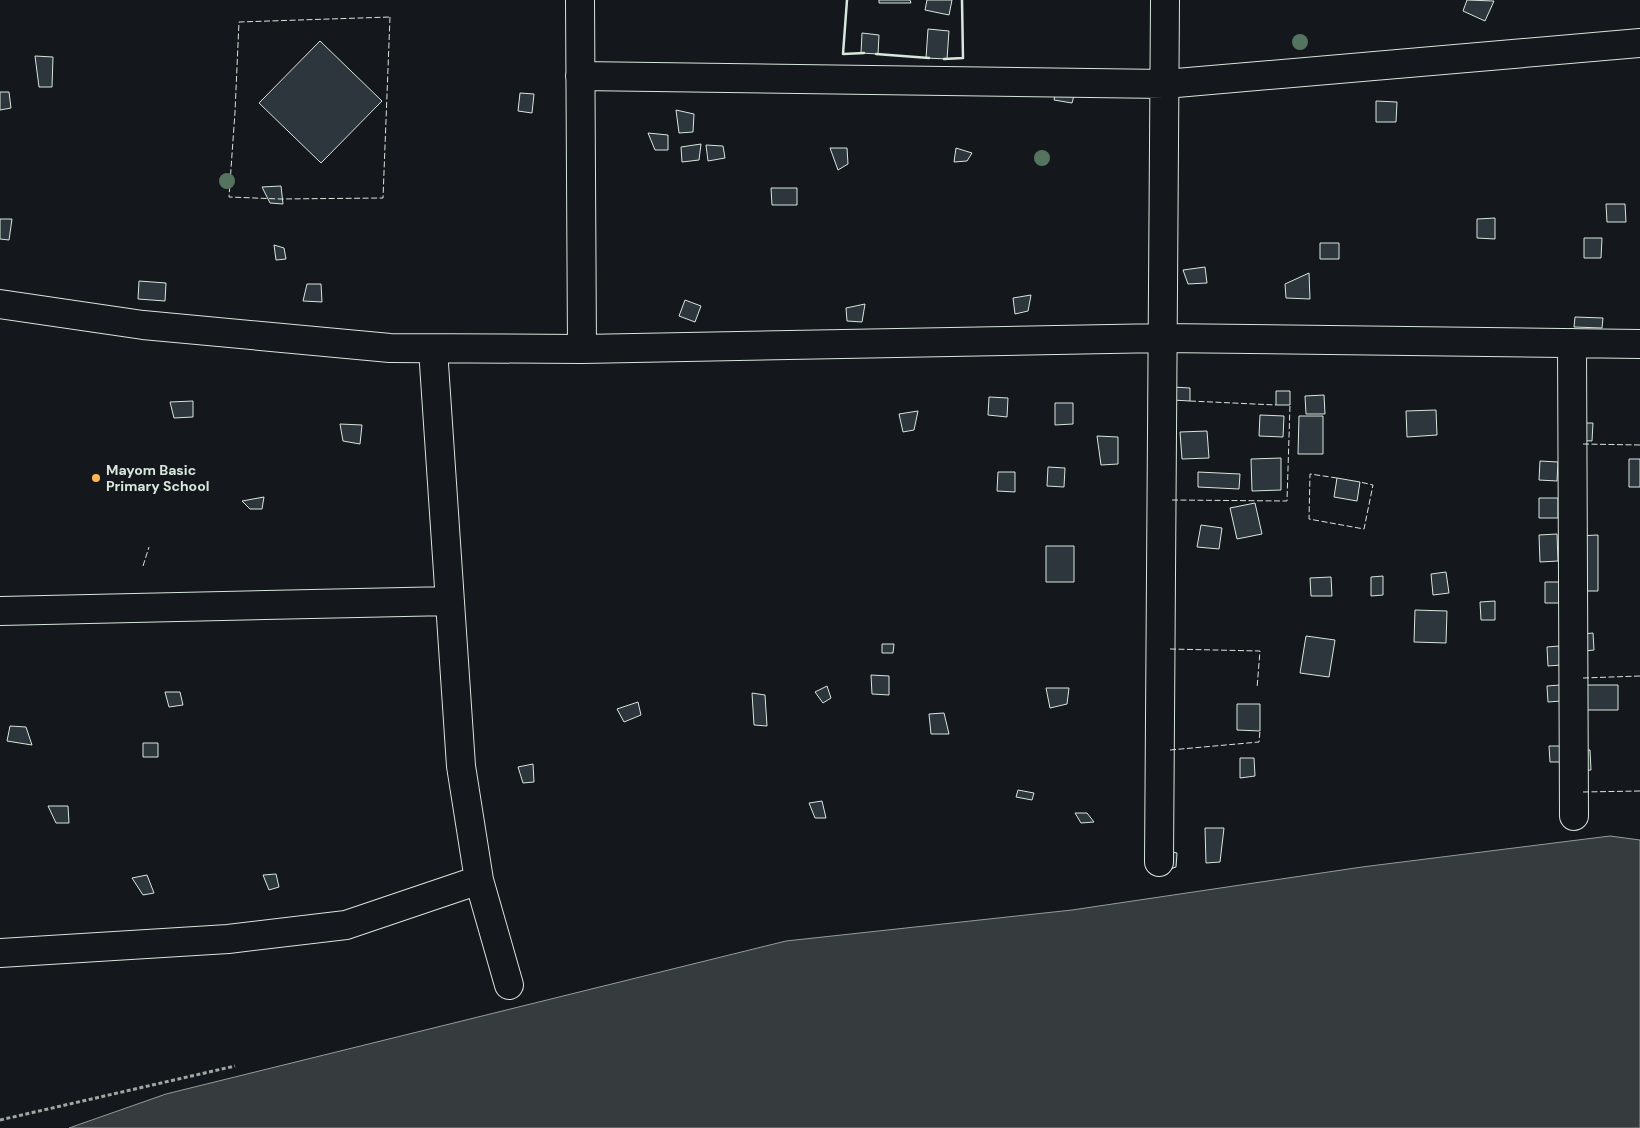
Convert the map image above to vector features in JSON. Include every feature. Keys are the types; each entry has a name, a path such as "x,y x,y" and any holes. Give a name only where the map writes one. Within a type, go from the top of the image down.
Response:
{"street":[{"path":"580,0 582,349"},
{"path":"1159,862 1166,0"},
{"path":"580,76 1165,84 1640,43"},
{"path":"0,304 143,325 390,348 582,349 1163,338 1640,344"},
{"path":"1572,343 1574,816"},
{"path":"433,349 461,766 479,880 509,985"},
{"path":"0,611 450,601"},
{"path":"0,953 228,939 346,925 479,880"}],"path":[{"path":"0,1120 235,1066"}],"shaded area":[{"path":"1610,836 1640,840 1640,1128 69,1128 166,1094 786,941 1072,910 1362,867"}],"building":[{"path":"879,0 910,0 911,3 879,3"},
{"path":"927,0 952,0 949,15 925,10"},
{"path":"1467,0 1494,1 1485,21 1463,11"},
{"path":"928,29 949,31 947,59 926,58"},
{"path":"862,33 879,35 878,54 861,53"},
{"path":"320,41 382,101 321,163 259,103"},
{"path":"35,56 53,57 52,87 39,87"},
{"path":"1060,73 1079,77 1072,103 1054,100"},
{"path":"0,92 9,92 11,108 0,110"},
{"path":"520,93 534,94 532,113 518,111"},
{"path":"1376,101 1397,102 1396,122 1376,122"},
{"path":"676,110 694,114 693,132 679,133"},
{"path":"648,133 668,135 668,150 655,150"},
{"path":"701,144 699,160 682,162 681,147"},
{"path":"706,145 723,146 725,158 708,161"},
{"path":"830,148 847,148 848,164 838,170"},
{"path":"956,148 972,153 967,161 954,162"},
{"path":"281,186 283,204 270,203 262,187"},
{"path":"771,188 797,188 797,205 772,205"},
{"path":"1606,204 1625,204 1626,222 1607,222"},
{"path":"1495,218 1495,239 1477,238 1477,219"},
{"path":"0,219 12,219 9,240 0,239"},
{"path":"1584,238 1602,238 1601,258 1584,258"},
{"path":"1320,243 1339,243 1339,259 1320,259"},
{"path":"274,245 284,248 286,259 276,260"},
{"path":"1205,267 1207,283 1188,284 1183,270"},
{"path":"1309,273 1310,299 1286,298 1285,284"},
{"path":"139,281 166,283 165,301 138,299"},
{"path":"307,284 321,284 322,302 303,301"},
{"path":"1031,295 1028,311 1015,314 1013,298"},
{"path":"685,300 701,306 695,322 679,316"},
{"path":"865,304 862,322 847,321 846,308"},
{"path":"1575,317 1603,318 1602,328 1574,327"},
{"path":"1173,387 1190,388 1190,401 1172,400"},
{"path":"1276,391 1290,391 1290,405 1276,405"},
{"path":"1324,395 1325,414 1306,414 1305,396"},
{"path":"989,397 1008,398 1007,417 988,415"},
{"path":"193,401 193,417 174,418 170,402"},
{"path":"1055,403 1073,403 1073,424 1055,425"},
{"path":"1436,410 1437,435 1407,437 1406,411"},
{"path":"918,411 914,430 903,432 899,414"},
{"path":"1260,415 1284,416 1283,437 1259,436"},
{"path":"1299,416 1323,416 1323,454 1298,454"},
{"path":"1573,423 1593,423 1592,441 1572,440"},
{"path":"340,424 362,425 360,444 343,441"},
{"path":"1207,431 1209,458 1182,459 1180,432"},
{"path":"1097,436 1118,437 1118,464 1101,465"},
{"path":"1281,458 1281,490 1252,491 1251,459"},
{"path":"1629,459 1640,459 1640,487 1629,487"},
{"path":"1540,461 1558,462 1557,481 1539,480"},
{"path":"1048,467 1065,468 1064,487 1047,486"},
{"path":"998,472 1015,472 1015,492 997,491"},
{"path":"1198,472 1240,474 1239,489 1198,487"},
{"path":"1337,478 1360,482 1357,501 1334,497"},
{"path":"264,497 262,509 250,509 242,501"},
{"path":"1539,498 1558,498 1558,518 1539,518"},
{"path":"1255,503 1262,534 1237,539 1230,508"},
{"path":"1201,525 1222,528 1219,549 1197,547"},
{"path":"1557,534 1558,561 1540,562 1539,535"},
{"path":"1598,535 1598,591 1576,591 1576,536"},
{"path":"1046,546 1074,546 1074,582 1046,582"},
{"path":"1446,572 1449,593 1433,595 1431,574"},
{"path":"1383,576 1383,595 1371,596 1371,577"},
{"path":"1331,577 1332,596 1311,596 1310,578"},
{"path":"1545,582 1559,582 1559,603 1545,603"},
{"path":"1495,601 1495,620 1481,620 1480,602"},
{"path":"1415,610 1447,611 1446,643 1414,642"},
{"path":"1593,633 1594,650 1575,652 1573,635"},
{"path":"1306,636 1335,640 1329,677 1300,673"},
{"path":"882,644 894,644 893,653 882,653"},
{"path":"1559,646 1561,665 1548,666 1547,647"},
{"path":"871,675 889,676 889,695 872,694"},
{"path":"1560,685 1561,701 1548,702 1547,686"},
{"path":"1581,685 1618,685 1618,710 1581,710"},
{"path":"827,686 831,698 823,703 815,692"},
{"path":"1046,688 1069,688 1067,704 1050,708"},
{"path":"165,692 180,692 183,705 169,707"},
{"path":"752,693 765,695 767,726 754,725"},
{"path":"638,702 641,715 624,722 617,709"},
{"path":"1237,704 1260,704 1260,731 1237,730"},
{"path":"944,713 949,734 931,734 929,714"},
{"path":"10,726 26,727 32,745 7,741"},
{"path":"143,743 158,743 158,757 143,757"},
{"path":"1549,746 1562,746 1563,762 1550,762"},
{"path":"1590,750 1591,770 1572,771 1571,751"},
{"path":"1240,758 1254,758 1255,776 1240,778"},
{"path":"533,764 534,782 523,783 518,767"},
{"path":"1018,790 1034,793 1032,800 1016,797"},
{"path":"822,801 826,818 815,818 809,803"},
{"path":"48,806 68,806 69,823 56,823"},
{"path":"1075,813 1087,813 1094,822 1081,823"},
{"path":"1205,828 1224,828 1220,862 1206,863"},
{"path":"1168,851 1177,853 1176,867 1170,869"},
{"path":"276,874 279,887 269,890 263,875"},
{"path":"147,875 154,893 143,895 132,878"}],"fence":[{"path":"390,17 383,198 280,199 229,197 239,22 390,17"},
{"path":"1190,401 1276,405"},
{"path":"1172,500 1287,501 1290,405"},
{"path":"1583,444 1640,445"},
{"path":"1337,478 1310,474 1309,519 1364,529 1373,485 1360,482"},
{"path":"143,566 149,547"},
{"path":"1170,649 1260,651 1257,688"},
{"path":"1583,678 1640,676"},
{"path":"1170,750 1259,742 1260,731"},
{"path":"1583,792 1640,791"}],"wall":[{"path":"847,0 843,54 864,53"},
{"path":"944,59 963,58 962,0"},
{"path":"876,54 929,58"}],"place":[{"name":"Mayom Basic Primary School","path":"96,478"}]}
